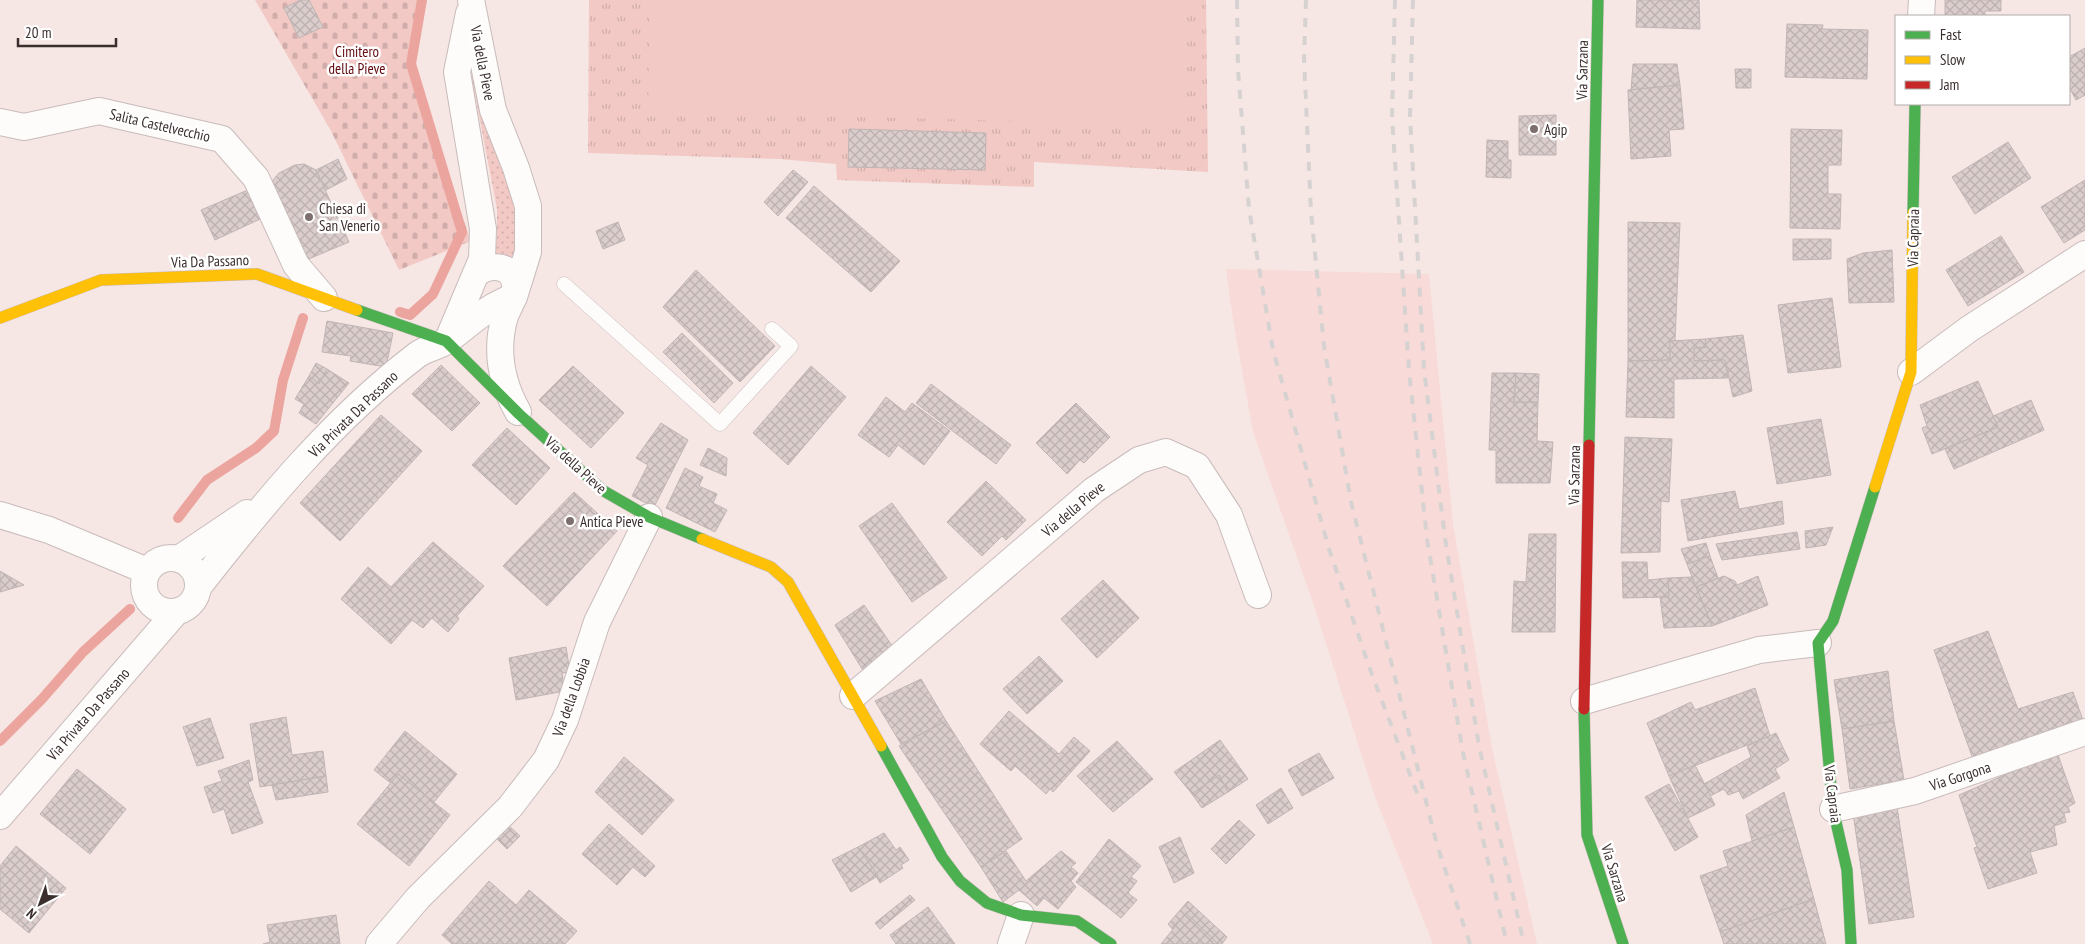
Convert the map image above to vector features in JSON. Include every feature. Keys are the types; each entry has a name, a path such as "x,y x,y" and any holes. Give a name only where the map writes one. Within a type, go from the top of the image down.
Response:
{"street":[{"name":"Via della Pieve","path":"471,0 458,72 483,229 482,259 446,341 519,414 602,490 649,517 771,568 788,582 942,857 960,881 987,903 1021,915 1077,921 1111,944"},
{"name":"Via della Pieve","path":"471,0 493,110 516,168 528,206 528,252 514,297 506,315 501,336 500,356 507,389 519,414"},
{"name":"Via Sarzana","path":"1598,0 1584,701 1587,836 1623,944"},
{"path":"1921,15 1922,0"},
{"name":"Via Capraia","path":"1851,944 1847,870 1833,809 1818,643 1833,621 1911,372 1915,105"},
{"name":"Salita Castelvecchio","path":"0,122 24,126 99,111 222,139 256,178 296,265 324,298"},
{"path":"1911,372 1969,329 2085,254"},
{"path":"446,341 484,311 497,303 514,297 515,286 512,276 504,269 495,266 484,268 476,274"},
{"name":"Via Da Passano","path":"0,318 101,280 257,274 446,341"},
{"name":"Via Privata Da Passano","path":"0,816 176,612 186,608 193,602 199,586 268,498 348,416 404,366 419,353 446,341"},
{"name":"Via della Pieve","path":"853,696 1094,490 1139,460 1166,452 1197,466 1229,515 1258,595"},
{"name":"Via Privata Da Passano","path":"147,571 161,559 180,558 268,498"},
{"path":"0,515 49,530 147,571 144,580 147,598 152,605 160,610 176,612"},
{"name":"Via della Lobbia","path":"379,944 418,898 510,807 546,760 565,720 597,622 649,517"},
{"path":"180,558 194,569 199,586"},
{"path":"1584,701 1759,650 1818,643"},
{"name":"Via Gorgona","path":"1833,809 1915,791 2085,732"},
{"path":"1011,944 1021,915"}],"lane":[{"path":"564,284 720,424 791,346 772,329"}],"shaded area":[{"path":"1226,269 1429,274 1453,524 1492,748 1537,944 1433,944 1375,797 1313,603 1253,432"}],"green space":[{"name":"Cimitero della Pieve","path":"255,0 418,0 415,85 471,241 399,270 330,129"},
{"path":"589,0 1206,0 1208,172 1034,162 1034,187 837,180 836,164 779,159 588,153"},
{"path":"650,0 1184,0 1181,125 648,112"},
{"path":"471,74 511,180 521,234 516,258 494,255 497,236 497,209"}],"building":[{"path":"300,0 309,0 323,27 299,38 284,8"},
{"path":"1637,0 1699,0 1700,29 1636,27"},
{"path":"1945,0 2001,0 2001,11 1985,11 1985,15 1945,15"},
{"path":"1787,24 1823,25 1822,29 1868,30 1867,79 1785,77"},
{"path":"2085,48 2085,95 2076,100 2070,89 2070,56"},
{"path":"1633,64 1677,64 1680,85 1631,90"},
{"path":"1735,69 1751,69 1751,88 1736,88"},
{"path":"1680,85 1684,129 1669,130 1671,156 1631,159 1628,90"},
{"path":"1556,115 1556,155 1519,155 1519,116"},
{"path":"849,129 986,133 985,170 848,167"},
{"path":"1791,129 1842,130 1841,165 1828,165 1828,194 1841,194 1840,229 1790,228"},
{"path":"1487,140 1508,141 1508,160 1511,160 1511,178 1486,177"},
{"path":"2008,142 2031,178 1975,214 1952,177"},
{"path":"338,159 347,179 326,190 316,170"},
{"name":"Chiesa di San Venerio","path":"304,164 316,170 349,242 304,261 268,193 273,180 279,173 295,165"},
{"path":"793,170 808,182 778,216 764,202"},
{"path":"2085,180 2085,230 2064,243 2041,207"},
{"path":"257,186 271,214 215,240 201,210"},
{"path":"814,186 900,261 871,292 786,218"},
{"path":"618,222 625,240 603,249 596,231"},
{"path":"1628,222 1680,223 1675,341 1670,341 1670,360 1628,361"},
{"path":"2001,236 2024,272 1968,306 1946,270"},
{"path":"1793,239 1831,239 1831,259 1793,260"},
{"path":"1892,250 1894,302 1849,303 1847,259 1863,253"},
{"path":"696,270 775,346 740,382 663,307"},
{"path":"1832,298 1841,367 1788,373 1778,305"},
{"path":"327,321 393,333 386,367 350,361 351,356 322,352"},
{"path":"682,333 733,383 714,403 663,352"},
{"path":"1743,335 1752,391 1733,397 1725,360 1694,361 1694,348 1706,347 1705,339"},
{"path":"1705,339 1706,347 1694,348 1694,361 1725,360 1728,378 1674,379 1674,418 1626,417 1628,361 1670,360 1670,341"},
{"path":"316,363 327,369 319,384 309,376"},
{"path":"441,365 480,403 452,431 412,394"},
{"path":"573,366 624,413 591,448 539,400"},
{"path":"811,366 846,397 788,465 753,433"},
{"path":"327,369 349,383 316,424 299,413 304,404 295,399 309,376 319,384"},
{"path":"1492,373 1516,373 1514,402 1538,402 1537,441 1553,442 1550,483 1496,483 1496,450 1489,450"},
{"path":"1516,373 1539,374 1538,402 1514,402"},
{"path":"1978,381 1998,427 1932,454 1922,428 1927,426 1920,405"},
{"path":"931,384 1011,445 996,464 916,403"},
{"path":"886,397 905,412 912,403 950,431 924,465 898,445 889,457 858,435"},
{"path":"2031,400 2044,430 1954,469 1945,449 1998,427 1993,416"},
{"path":"1076,403 1110,437 1084,463 1080,460 1067,474 1036,443"},
{"path":"381,415 422,451 340,541 300,503"},
{"path":"1821,419 1831,475 1777,484 1767,428"},
{"path":"661,423 688,440 654,507 632,496 648,465 636,458"},
{"path":"507,428 550,468 516,505 472,465"},
{"path":"1625,437 1672,439 1669,502 1661,501 1660,552 1621,553"},
{"path":"708,448 727,458 726,476 700,465"},
{"path":"685,468 703,477 699,486 717,494 713,503 727,510 715,532 666,508"},
{"path":"986,481 1026,520 1006,540 1002,536 982,556 947,522"},
{"path":"1735,491 1739,509 1782,501 1784,524 1688,541 1681,500"},
{"path":"574,492 617,531 547,606 503,566"},
{"path":"892,503 947,578 912,602 859,526"},
{"path":"1833,527 1826,545 1806,548 1805,531"},
{"path":"1797,532 1800,549 1722,560 1716,544"},
{"path":"1529,534 1556,534 1555,632 1512,632 1514,581 1526,582"},
{"path":"433,542 484,586 457,616 459,619 448,632 432,618 423,628 412,620 391,644 341,599 368,567 391,587"},
{"path":"1706,543 1710,556 1687,564 1681,549"},
{"path":"1710,556 1718,578 1696,587 1687,564"},
{"path":"1622,562 1647,562 1648,580 1668,578 1669,597 1623,598"},
{"path":"0,571 24,585 0,592"},
{"path":"1724,576 1735,581 1737,585 1758,576 1768,605 1712,626 1696,587"},
{"path":"1692,577 1712,626 1664,628 1660,597 1669,597 1668,578"},
{"path":"1103,580 1139,618 1097,658 1061,619"},
{"path":"864,605 895,650 864,672 835,625"},
{"path":"1988,631 2018,709 2073,692 2084,723 1973,759 1934,650"},
{"path":"566,647 570,672 562,673 565,691 516,700 509,658"},
{"path":"1039,656 1063,681 1027,714 1003,689"},
{"path":"1888,671 1894,721 1842,729 1834,680"},
{"path":"921,679 946,721 901,744 875,701"},
{"path":"1755,688 1770,736 1669,776 1647,723 1691,702 1695,710"},
{"path":"1009,711 1059,754 1074,737 1090,751 1053,792 1050,789 1046,794 1015,766 1011,771 980,744"},
{"path":"286,717 292,755 323,751 326,776 260,787 250,724"},
{"path":"210,718 224,758 197,766 183,727"},
{"path":"946,721 1022,839 981,867 899,746"},
{"path":"1894,721 1904,780 1850,789 1842,729"},
{"path":"405,731 457,774 434,802 398,774 392,784 374,770"},
{"path":"1776,733 1789,760 1775,769 1780,778 1743,799 1739,791 1728,795 1724,789 1710,796 1704,784 1751,757 1747,746"},
{"path":"1220,740 1248,779 1228,792 1219,775 1192,794 1174,772"},
{"path":"1117,741 1153,779 1113,812 1077,776"},
{"path":"2057,752 2075,803 2068,807 2070,812 2064,813 2066,822 2054,826 2057,845 2030,852 2037,873 1988,889 1974,848 1977,847 1959,795"},
{"path":"1319,753 1334,778 1302,796 1288,770"},
{"path":"624,757 674,800 642,835 595,792"},
{"path":"249,760 253,780 248,782 263,823 232,834 224,809 213,813 204,787 222,781 218,771"},
{"path":"1695,765 1715,805 1688,818 1669,776"},
{"path":"77,769 126,809 90,854 40,814"},
{"path":"398,774 450,815 409,866 357,824"},
{"path":"1219,775 1228,792 1202,808 1192,794"},
{"path":"326,776 328,792 276,800 272,785"},
{"path":"1669,784 1698,837 1675,851 1645,797"},
{"path":"1281,788 1293,808 1268,824 1256,805"},
{"path":"1784,792 1794,827 1752,841 1746,815"},
{"path":"1897,807 1914,917 1869,924 1853,813"},
{"path":"1239,820 1255,835 1226,864 1211,849"},
{"path":"609,824 655,866 645,877 633,867 617,885 582,854"},
{"path":"508,825 520,836 507,849 495,837"},
{"path":"1794,827 1814,899 1720,932 1700,876 1728,866 1723,851"},
{"path":"884,833 896,850 900,847 909,860 901,865 903,868 880,883 876,876 878,876 858,847"},
{"path":"1180,837 1194,873 1174,883 1159,847"},
{"path":"1109,839 1141,866 1131,877 1137,881 1128,893 1137,900 1121,918 1076,882"},
{"path":"16,846 66,888 29,933 0,909 0,866"},
{"path":"858,847 878,876 851,892 832,860"},
{"path":"1006,851 1026,881 1061,851 1076,863 1071,867 1078,873 1071,881 1076,887 1058,909 1044,898 1037,906 1019,890 1003,902 981,867"},
{"path":"489,881 516,905 529,890 577,931 565,944 452,944 442,935"},
{"path":"910,895 915,900 880,929 875,923"},
{"path":"1814,899 1826,944 1724,944 1720,932"},
{"path":"1188,901 1227,937 1222,944 1218,944 1186,913 1173,930 1168,924"},
{"path":"928,907 955,944 896,944 890,935"},
{"path":"1186,913 1218,944 1161,944"},
{"path":"336,915 340,944 263,944 270,942 267,925"}],"waterway":[{"path":"400,312 410,315 433,294 462,232 411,64 422,0"},
{"path":"178,518 207,480 256,448 274,431 283,380 303,318"},
{"path":"0,741 42,699 83,652 130,609"}],"railway":[{"path":"1237,0 1238,70 1249,209 1273,350 1329,549 1371,672 1420,801"},
{"path":"1306,0 1304,58 1311,212 1324,346 1351,502 1437,845 1470,944"},
{"path":"1395,0 1392,117 1409,371 1427,539 1463,753 1507,944"},
{"path":"1413,0 1410,117 1424,369 1445,538 1479,746 1524,944"}],"traffic: fast":[{"path":"1589,445 1598,0"},
{"path":"1913,213 1915,105"},
{"path":"357,310 446,341 519,414 602,490 649,517 702,539"},
{"path":"1851,944 1847,870 1833,809 1818,643 1833,621 1875,487"},
{"path":"1584,709 1587,835 1623,944"},
{"path":"881,746 942,857 960,881 987,903 1021,915 1077,921 1111,944"}],"traffic: slow":[{"path":"1875,487 1911,372 1913,213"},
{"path":"0,318 101,280 257,274 357,310"},
{"path":"702,539 771,567 788,582 881,746"}],"traffic: jam":[{"path":"1584,709 1589,445"}],"place":[{"name":"Agip","path":"1534,129"},
{"name":"Chiesa di San Venerio","path":"309,217"},
{"name":"Antica Pieve","path":"570,521"}]}
